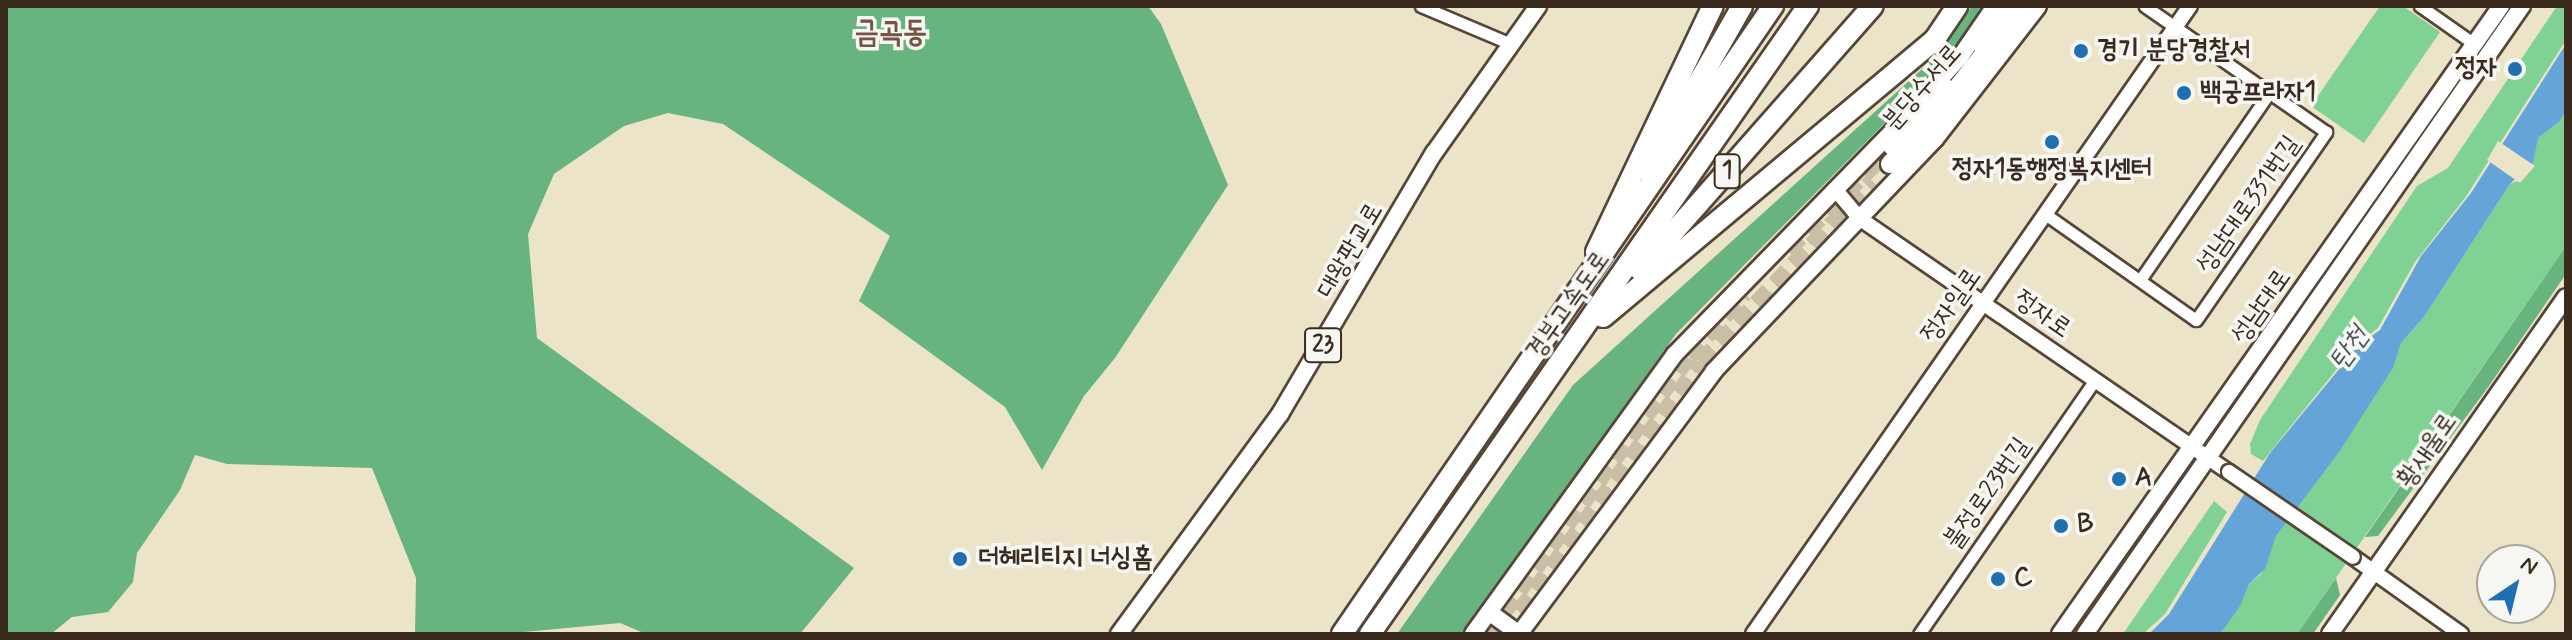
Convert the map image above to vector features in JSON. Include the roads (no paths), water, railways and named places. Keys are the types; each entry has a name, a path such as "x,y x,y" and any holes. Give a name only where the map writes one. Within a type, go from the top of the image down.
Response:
{"highway":[{"path":"1564,316 1713,6"},
{"name":"1","path":"1564,316 1742,6"},
{"name":"경부고속도로","path":"1342,634 1564,316 1773,6"},
{"name":"경부고속도로","path":"1370,634 1808,6"},
{"name":"1","path":"1581,335 1873,6"},
{"path":"1581,335 1935,39 1957,6"},
{"name":"분당수서로","path":"2006,6 1969,60 1886,160 1926,127 2022,6"}],"main road":[{"name":"대왕판교로","path":"1119,634 1280,414 1434,153 1538,6"},
{"path":"1473,634 1675,354 1960,57 1995,6"},
{"path":"1489,612 1519,634 1714,371 1944,128 2038,6"},
{"name":"성남대로","path":"2060,634 2501,6"},
{"name":"성남대로","path":"2085,634 2210,459 2522,6"},
{"name":"황새울로","path":"2330,634 2566,297"}],"street":[{"path":"1421,6 1511,44"},
{"name":"성남대로331번길","path":"2145,6 2326,132 2196,320 2140,280 2269,93"},
{"name":"정자일로","path":"1753,634 2190,6"},
{"path":"2420,6 2474,44"},
{"name":"정자로","path":"1835,189 1859,218 2373,571"},
{"path":"2045,214 2140,280"},
{"name":"불정로23번길","path":"1919,634 2095,380"},
{"path":"2373,571 2461,634"}],"water":[{"name":"탄천","path":"2566,44 2566,110 2560,121 2538,138 2533,162 2510,184 2424,317 2401,343 2393,368 2339,452 2276,536 2265,569 2249,584 2240,606 2220,634 2149,634 2169,614 2270,453 2359,345 2380,330 2421,256 2471,193"}],"tunnel":[{"path":"1787,250 1882,156"},
{"path":"1504,634 1701,363 1873,181"},
{"path":"1487,634 1688,356 1744,293"}],"place":[{"name":"경기 분당경찰서","path":"2081,51"},
{"name":"정자","path":"2515,69"},
{"name":"백궁프라자1","path":"2184,93"},
{"name":"정자1동행정복지센터","path":"2052,142"},
{"name":"A","path":"2119,479"},
{"name":"B","path":"2061,526"},
{"name":"더헤리티지 너싱홈","path":"960,559"},
{"name":"C","path":"1998,579"}],"district":[{"name":"금곡동","path":"891,33"}]}
